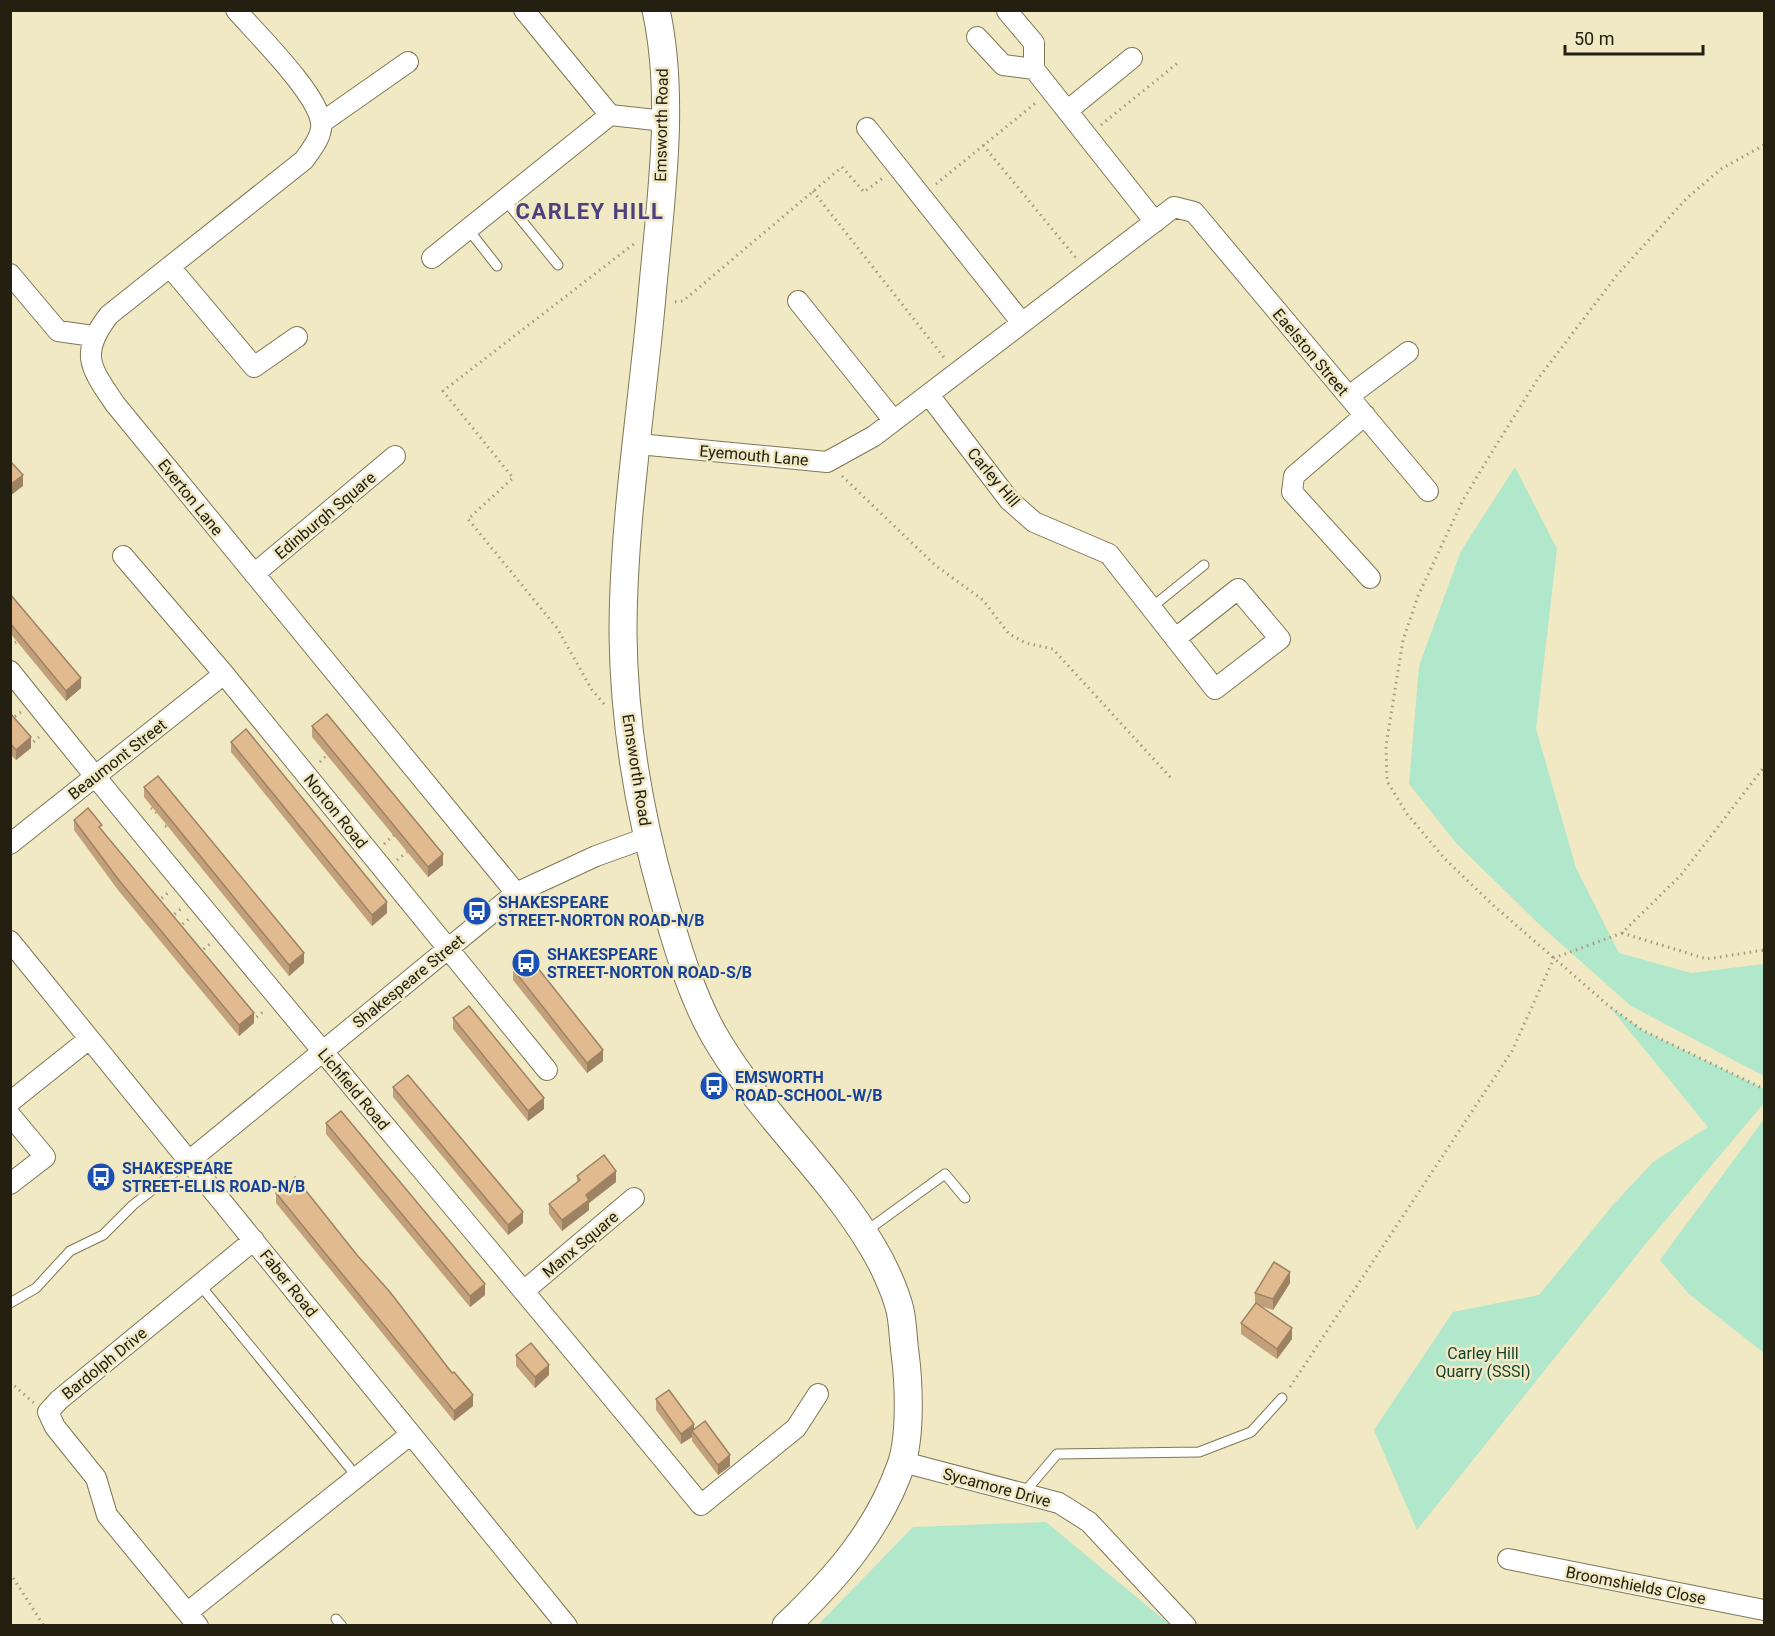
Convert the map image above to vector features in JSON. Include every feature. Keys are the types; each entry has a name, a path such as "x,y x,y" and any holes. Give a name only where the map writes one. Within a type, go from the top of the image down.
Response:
{"street":[{"path":"10,274 58,331 93,336 109,315 304,160 319,138 321,123 307,93 236,10"},
{"path":"524,10 610,115 665,121"},
{"name":"Emsworth Road","path":"656,10 662,37 665,121 658,225 629,529 623,633 628,729 663,899 686,971 719,1044 874,1248 900,1309 908,1373 903,1462"},
{"path":"1007,11 1034,44 1034,69 1155,222"},
{"path":"977,37 1003,65 1034,69"},
{"path":"1067,111 1132,58"},
{"path":"321,123 408,62"},
{"path":"432,258 610,115"},
{"path":"867,128 1022,323"},
{"name":"Eyemouth Lane","path":"638,444 827,462 874,436 1174,207 1194,212"},
{"name":"Eaelston Street","path":"1194,212 1428,491"},
{"path":"170,267 254,367 297,337"},
{"path":"798,301 894,421"},
{"name":"Everton Lane","path":"93,336 92,369 116,404 516,893"},
{"path":"1349,396 1408,352"},
{"name":"Carley Hill","path":"929,395 1009,500 1034,522 1109,554 1215,689 1280,639 1238,589 1176,638"},
{"path":"1365,415 1298,471 1291,487 1292,492 1370,578"},
{"name":"Edinburgh Square","path":"254,574 395,456"},
{"name":"Norton Road","path":"123,556 224,674 547,1070"},
{"name":"Lichfield Road","path":"10,671 322,1052 525,1290 701,1505 796,1428 818,1394"},
{"name":"Beaumont Street","path":"10,844 224,674"},
{"name":"Shakespeare Street","path":"189,1161 516,893 596,856 649,837"},
{"name":"Faber Road","path":"10,941 567,1626"},
{"path":"10,1102 89,1039"},
{"path":"10,1115 45,1157 10,1184"},
{"name":"Manx Square","path":"525,1290 634,1198"},
{"name":"Bardolph Drive","path":"193,1619 107,1515 96,1478 55,1427 48,1412 59,1400 254,1240"},
{"path":"193,1619 411,1434"},
{"path":"786,1626 843,1569 864,1540 903,1462"},
{"name":"Sycamore Drive","path":"903,1462 1059,1503 1089,1522 1186,1626"},
{"name":"Broomshields Close","path":"1508,1559 1764,1611"}],"lane":[{"path":"505,200 558,265"},
{"path":"468,229 497,266"},
{"path":"1152,608 1203,565"},
{"path":"10,1303 36,1288 70,1251 103,1235 133,1205 189,1161"},
{"path":"863,1233 945,1174 965,1198"},
{"path":"200,1285 358,1478"},
{"path":"1023,1494 1057,1454 1199,1452 1251,1432 1282,1398"}],"path":[{"path":"1087,137 1179,62"},
{"path":"921,196 1050,90"},
{"path":"983,145 1088,273"},
{"path":"1764,145 1721,169 1687,198 1617,275 1537,380 1463,500 1418,596 1403,640 1386,746 1387,781 1407,814 1445,859 1493,905 1609,1006 1642,1030 1764,1089"},
{"path":"651,303 683,301 842,167 864,192 898,167"},
{"path":"813,191 957,374"},
{"path":"628,729 591,690 557,628 468,519 513,478 443,391 658,225"},
{"path":"827,462 935,565 983,600 1009,634 1026,644 1053,649 1171,778"},
{"path":"10,646 16,642"},
{"path":"1282,1398 1512,1051 1554,958 1622,933 1681,875 1764,767"},
{"path":"151,808 159,815"},
{"path":"1622,933 1707,959 1764,950"},
{"path":"10,1382 48,1412"},
{"path":"10,1573 44,1626"}],"green space":[{"path":"1515,467 1557,549 1536,729 1576,868 1619,953 1691,973 1764,964 1764,1076 1631,1006 1540,925 1457,844 1409,784 1419,666 1461,551"},
{"name":"Carley Hill Quarry (SSSI)","path":"1609,1006 1642,1030 1764,1089 1764,1103 1648,1241 1417,1530 1374,1430 1453,1312 1539,1295 1613,1205 1653,1162 1708,1127"},
{"path":"1764,1119 1764,1353 1689,1294 1660,1260"},
{"path":"1046,1522 1169,1624 818,1625 913,1527"}],"building":[{"path":"10,461 23,475 10,485"},
{"path":"10,594 81,678 66,691 10,623"},
{"path":"10,713 31,737 16,750 10,743"},
{"path":"327,714 443,854 428,867 312,726"},
{"path":"246,729 387,902 372,915 231,742"},
{"path":"158,776 304,953 289,965 144,787"},
{"path":"88,808 102,825 99,827 254,1013 239,1025 118,879 74,820"},
{"path":"529,957 603,1050 587,1063 513,969"},
{"path":"469,1006 544,1098 528,1111 453,1018"},
{"path":"408,1075 523,1212 508,1225 393,1087"},
{"path":"341,1111 485,1284 470,1296 326,1123"},
{"path":"604,1155 616,1171 586,1195 589,1200 562,1220 549,1204 580,1180 577,1176"},
{"path":"295,1177 357,1255 390,1292 452,1373 454,1372 473,1395 454,1411 276,1193"},
{"path":"1274,1262 1290,1272 1273,1299 1255,1293"},
{"path":"1256,1303 1292,1328 1277,1349 1241,1323"},
{"path":"531,1343 549,1365 535,1377 516,1355"},
{"path":"669,1390 694,1424 681,1434 656,1399"},
{"path":"705,1421 730,1455 718,1465 692,1431"}],"place":[{"name":"SHAKESPEARE STREET-NORTON ROAD-N/B","path":"477,911"},
{"name":"SHAKESPEARE STREET-NORTON ROAD-S/B","path":"526,963"},
{"name":"EMSWORTH ROAD-SCHOOL-W/B","path":"714,1086"},
{"name":"SHAKESPEARE STREET-ELLIS ROAD-N/B","path":"101,1177"}],"district":[{"name":"CARLEY HILL","path":"590,211"}]}
